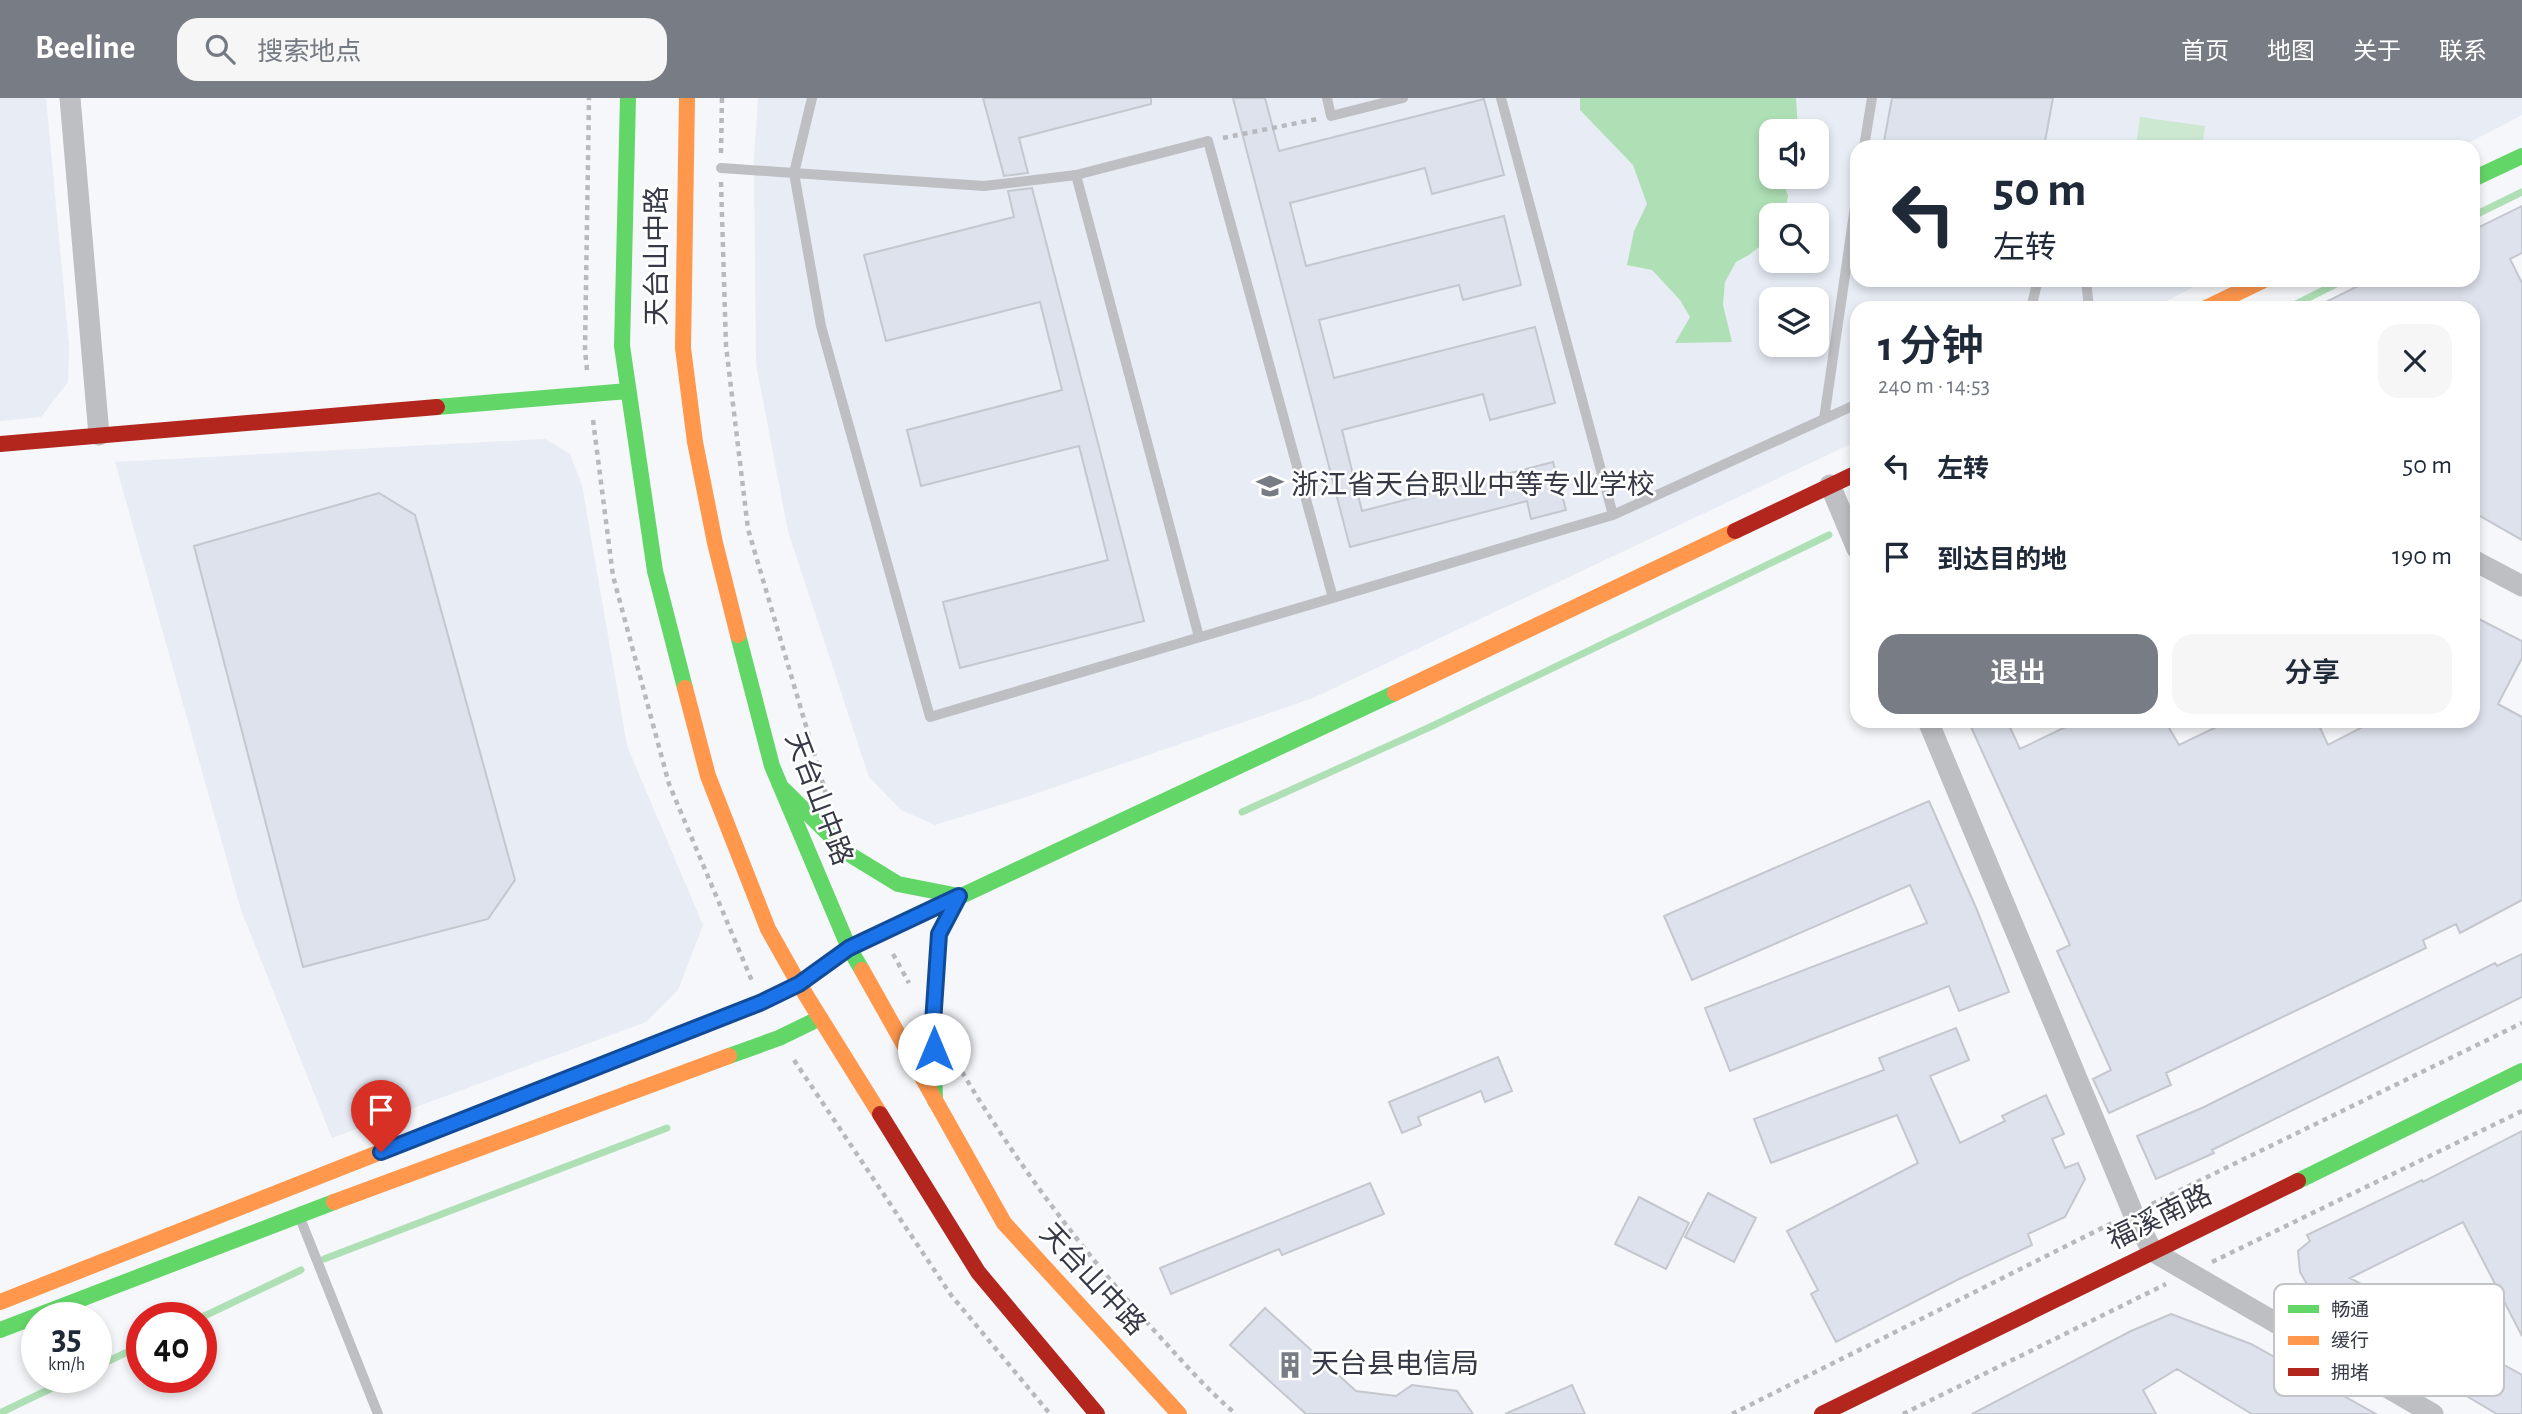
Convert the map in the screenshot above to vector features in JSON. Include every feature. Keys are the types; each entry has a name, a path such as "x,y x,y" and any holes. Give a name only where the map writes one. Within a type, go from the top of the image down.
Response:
{"main road":[{"name":"天台山中路","path":"628,98 622,346 654,571 708,776 768,929 799,984 978,1272 1097,1414"},
{"name":"天台山中路","path":"687,98 683,348 695,442 715,543 772,766 849,948 1004,1223 1179,1414"},
{"path":"2480,176 2522,156"},
{"path":"2220,301 2250,287"},
{"path":"0,444 628,391"},
{"path":"0,1302 762,1002 799,984 849,948 880,933 1211,780 1850,476"},
{"path":"781,787 849,854 898,884 959,896"},
{"path":"935,1101 933,1023 939,934 959,896"},
{"path":"0,1330 299,1215 779,1038 820,1018"},
{"name":"福溪南路","path":"1822,1414 2522,1071"}],"street":[{"path":"70,98 99,435"},
{"path":"1830,485 1850,532"},
{"path":"2480,564 2522,586"},
{"path":"1931,728 2133,1213 2152,1251 2274,1322"},
{"path":"2402,1396 2433,1414"}],"lane":[{"path":"812,98 794,173 821,326 930,717 1614,515 1850,407"},
{"path":"1327,98 1331,116 1403,98"},
{"path":"1501,98 1614,515"},
{"path":"1865,140 1872,98"},
{"path":"721,167 984,186 1076,175 1208,141 1333,598"},
{"path":"1076,175 1199,637"},
{"path":"1824,419 1850,258"},
{"path":"299,1215 378,1414"}],"path":[{"path":"722,98 721,167 726,346 748,529 827,795"},
{"path":"1208,141 1331,116"},
{"path":"880,933 913,989"},
{"path":"961,1070 1042,1195 1085,1249 1143,1318 1217,1398 1236,1414"}],"shaded area":[{"path":"0,98 46,98 69,345 68,382 41,417 0,421"},
{"name":"浙江省天台职业中等专业学校","path":"758,98 2522,98 2522,115 2474,140 1850,140 1850,287 2194,287 2166,301 1850,301 1850,444 1313,698 1026,797 935,825 901,810 869,777 788,531 756,364 754,157"},
{"path":"1580,98 1796,98 1797,119 1759,119 1759,189 1786,189 1788,196 1787,203 1759,203 1759,247 1736,262 1725,282 1723,305 1732,342 1675,343 1690,317 1680,300 1652,270 1627,265 1634,231 1647,204 1633,165 1580,110"},
{"path":"2140,117 2205,126 2203,140 2137,140"},
{"path":"545,439 570,454 582,485 627,746 703,925 678,990 646,1022 332,1138 241,910 115,462"}],"building":[{"path":"983,98 1151,98 1151,104 1019,138 1028,173 1004,176"},
{"path":"1233,98 1265,98 1279,151 1484,99 1504,175 1432,194 1425,168 1290,203 1306,266 1504,216 1521,285 1463,300 1459,285 1319,320 1334,378 1535,327 1555,403 1490,420 1483,394 1342,430 1362,511 1553,462 1566,510 1531,519 1527,501 1350,547"},
{"path":"1892,98 2053,98 2045,140 1884,140"},
{"path":"1032,188 1144,621 960,668 943,602 1108,560 1079,446 921,486 907,430 1062,390 1040,302 886,341 864,255 1014,217 1008,191"},
{"path":"2522,206 2522,253 2510,259 2522,283 2522,540 2480,516 2480,301 2328,301 2356,287 2480,287 2480,227"},
{"path":"379,493 415,515 515,880 488,919 303,967 194,546"},
{"path":"2480,620 2522,641 2522,658 2498,704 2522,717 2522,900 2460,933 2456,924 2423,940 2426,948 2166,1073 2171,1085 2109,1113 2093,1079 2111,1070 2057,951 2070,945 1971,728 2010,728 2020,749 2064,728 2169,728 2179,745 2214,728 2320,728 2328,745 2361,728 2480,728"},
{"path":"1929,801 1977,910 2009,992 1959,1011 1949,986 1730,1071 1705,1008 1927,923 1910,885 1692,980 1664,916"},
{"path":"2522,954 2522,997 2212,1150 2214,1153 2156,1179 2137,1136 2204,1107 2495,963 2497,966"},
{"path":"1956,1028 1969,1060 1930,1076 1960,1143 2005,1121 2002,1116 2046,1095 2064,1134 2052,1139 2065,1168 2078,1163 2085,1179 2065,1217 2028,1234 2032,1245 1836,1342 1811,1294 1818,1290 1787,1231 1918,1163 1897,1115 1771,1163 1754,1119 1884,1070 1879,1058"},
{"path":"1498,1057 1512,1091 1485,1102 1481,1091 1418,1117 1421,1125 1402,1133 1389,1102"},
{"path":"2522,1131 2522,1336 2504,1301 2504,1284 2495,1284 2463,1222 2350,1278 2361,1284 2307,1284 2300,1272 2298,1251 2310,1241 2307,1235 2422,1180 2423,1182"},
{"path":"1370,1183 1384,1214 1282,1255 1279,1249 1171,1294 1160,1268"},
{"path":"1708,1193 1756,1218 1734,1262 1685,1237"},
{"path":"1639,1197 1689,1223 1666,1269 1615,1244"},
{"name":"天台县电信局","path":"1265,1308 1356,1391 1396,1396 1412,1385 1457,1391 1473,1414 1306,1414 1230,1345"},
{"path":"2171,1314 2251,1344 2274,1357 2274,1396 2344,1396 2376,1414 2252,1414 2177,1369 2143,1390 2156,1414 1972,1414 2131,1331"},
{"path":"2504,1365 2522,1375 2522,1414 2497,1414 2466,1396 2504,1396"},
{"path":"1572,1385 1585,1414 1505,1414"}],"waterway":[{"path":"2480,213 2522,192"},
{"path":"2302,301 2330,287"},
{"path":"1242,812 1428,728 1829,535"},
{"path":"324,1259 667,1128"},
{"path":"217,1310 301,1270"},
{"path":"112,1359 126,1353"},
{"path":"0,1413 42,1393"}],"traffic: fast":[{"path":"628,98 622,346 655,571 685,688"},
{"path":"2480,176 2522,156"},
{"path":"437,407 628,391"},
{"path":"738,635 772,766 849,948 862,970"},
{"path":"957,898 1395,693"},
{"path":"782,788 849,854 898,884 959,896 939,934 933,1023 935,1101"},
{"path":"729,1056 779,1038 820,1018"},
{"path":"2298,1181 2522,1071"},
{"path":"0,1330 334,1202"}],"traffic: slow":[{"path":"687,98 683,348 695,442 715,543 738,635"},
{"path":"2220,301 2250,287"},
{"path":"1395,693 1735,531"},
{"path":"685,688 708,776 768,929 880,1114"},
{"path":"862,970 1004,1223 1179,1414"},
{"path":"334,1202 729,1056"},
{"path":"0,1302 462,1120"}],"traffic: jam":[{"path":"0,444 437,407"},
{"path":"1735,531 1850,476"},
{"path":"462,1120 762,1002 799,984 849,948 957,898"},
{"path":"880,1114 978,1272 1097,1414"},
{"path":"1822,1414 2298,1181"}],"place":[{"name":"浙江省天台职业中等专业学校","path":"1270,486"},
{"name":"天台县电信局","path":"1290,1365"}],"route":[{"path":"381,1152 762,1002 799,984 849,948 959,896 939,934 933,1023 934,1049"}]}
